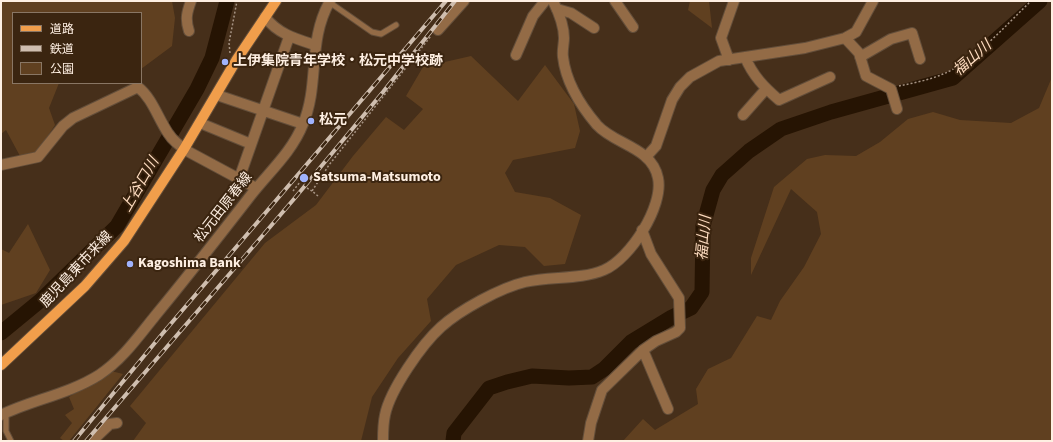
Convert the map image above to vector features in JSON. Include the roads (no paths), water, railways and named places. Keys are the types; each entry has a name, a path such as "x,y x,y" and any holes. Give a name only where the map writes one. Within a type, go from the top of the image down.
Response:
{"main road":[{"name":"鹿児島東市来線","path":"1,365 63,308 105,266 140,219 180,146 200,123 237,59 276,1"}],"street":[{"path":"189,31 186,22 191,1"},
{"path":"438,30 464,1"},
{"path":"516,55 533,16 545,1"},
{"path":"615,1 633,27"},
{"path":"729,60 722,38 734,1"},
{"path":"646,157 656,146 666,112 680,87 690,77 719,61 805,48 846,38 856,32 873,1"},
{"name":"松元田原春線","path":"3,414 82,384 98,375 121,357 206,253 256,188 278,164 304,124 309,102 318,28 330,2"},
{"path":"555,5 571,13 594,28"},
{"path":"383,441 385,415 390,399 425,343 442,326 496,292 509,286 552,277 593,274 613,266 623,257 652,214 659,193 658,177 646,157 603,131 584,108 574,92 565,69 563,54 563,25 555,5"},
{"path":"265,17 270,23 289,37 315,45"},
{"path":"860,57 891,38 912,33 920,59"},
{"path":"239,179 289,37"},
{"path":"846,38 854,46 860,57 866,76 891,88 897,110"},
{"path":"745,57 752,71 766,89 779,100 830,77"},
{"path":"1,165 38,157 63,126 73,118 138,87 145,94 168,134 180,146 256,188"},
{"path":"743,115 766,89"},
{"path":"217,95 304,124"},
{"path":"200,123 251,144"},
{"path":"588,441 591,423 602,390 643,350 656,341 676,332 680,328 679,298 651,254 642,230"},
{"path":"643,350 668,409"},
{"path":"92,441 110,424 117,422"}],"lane":[{"path":"330,2 372,32 380,34 396,25"},
{"path":"3,414 6,431 11,441"}],"waterway":[{"name":"上谷口川","path":"1,333 41,300 117,226 197,89 212,58 227,1"},
{"name":"福山川","path":"453,441 454,433 489,388 532,376 569,378 592,377 604,369 631,342 672,317 691,308 702,292 703,226 713,190 722,175 749,151 781,129 831,112 953,78 1040,1"}],"railway":[{"path":"74,441 163,333 446,1"},
{"path":"86,441 294,199 383,92 455,1"}],"place":[{"name":"上伊集院青年学校・松元中学校跡","path":"225,62"},
{"name":"松元","path":"311,121"},
{"name":"Satsuma-Matsumoto","path":"304,178"},
{"name":"Kagoshima Bank","path":"130,264"}]}
